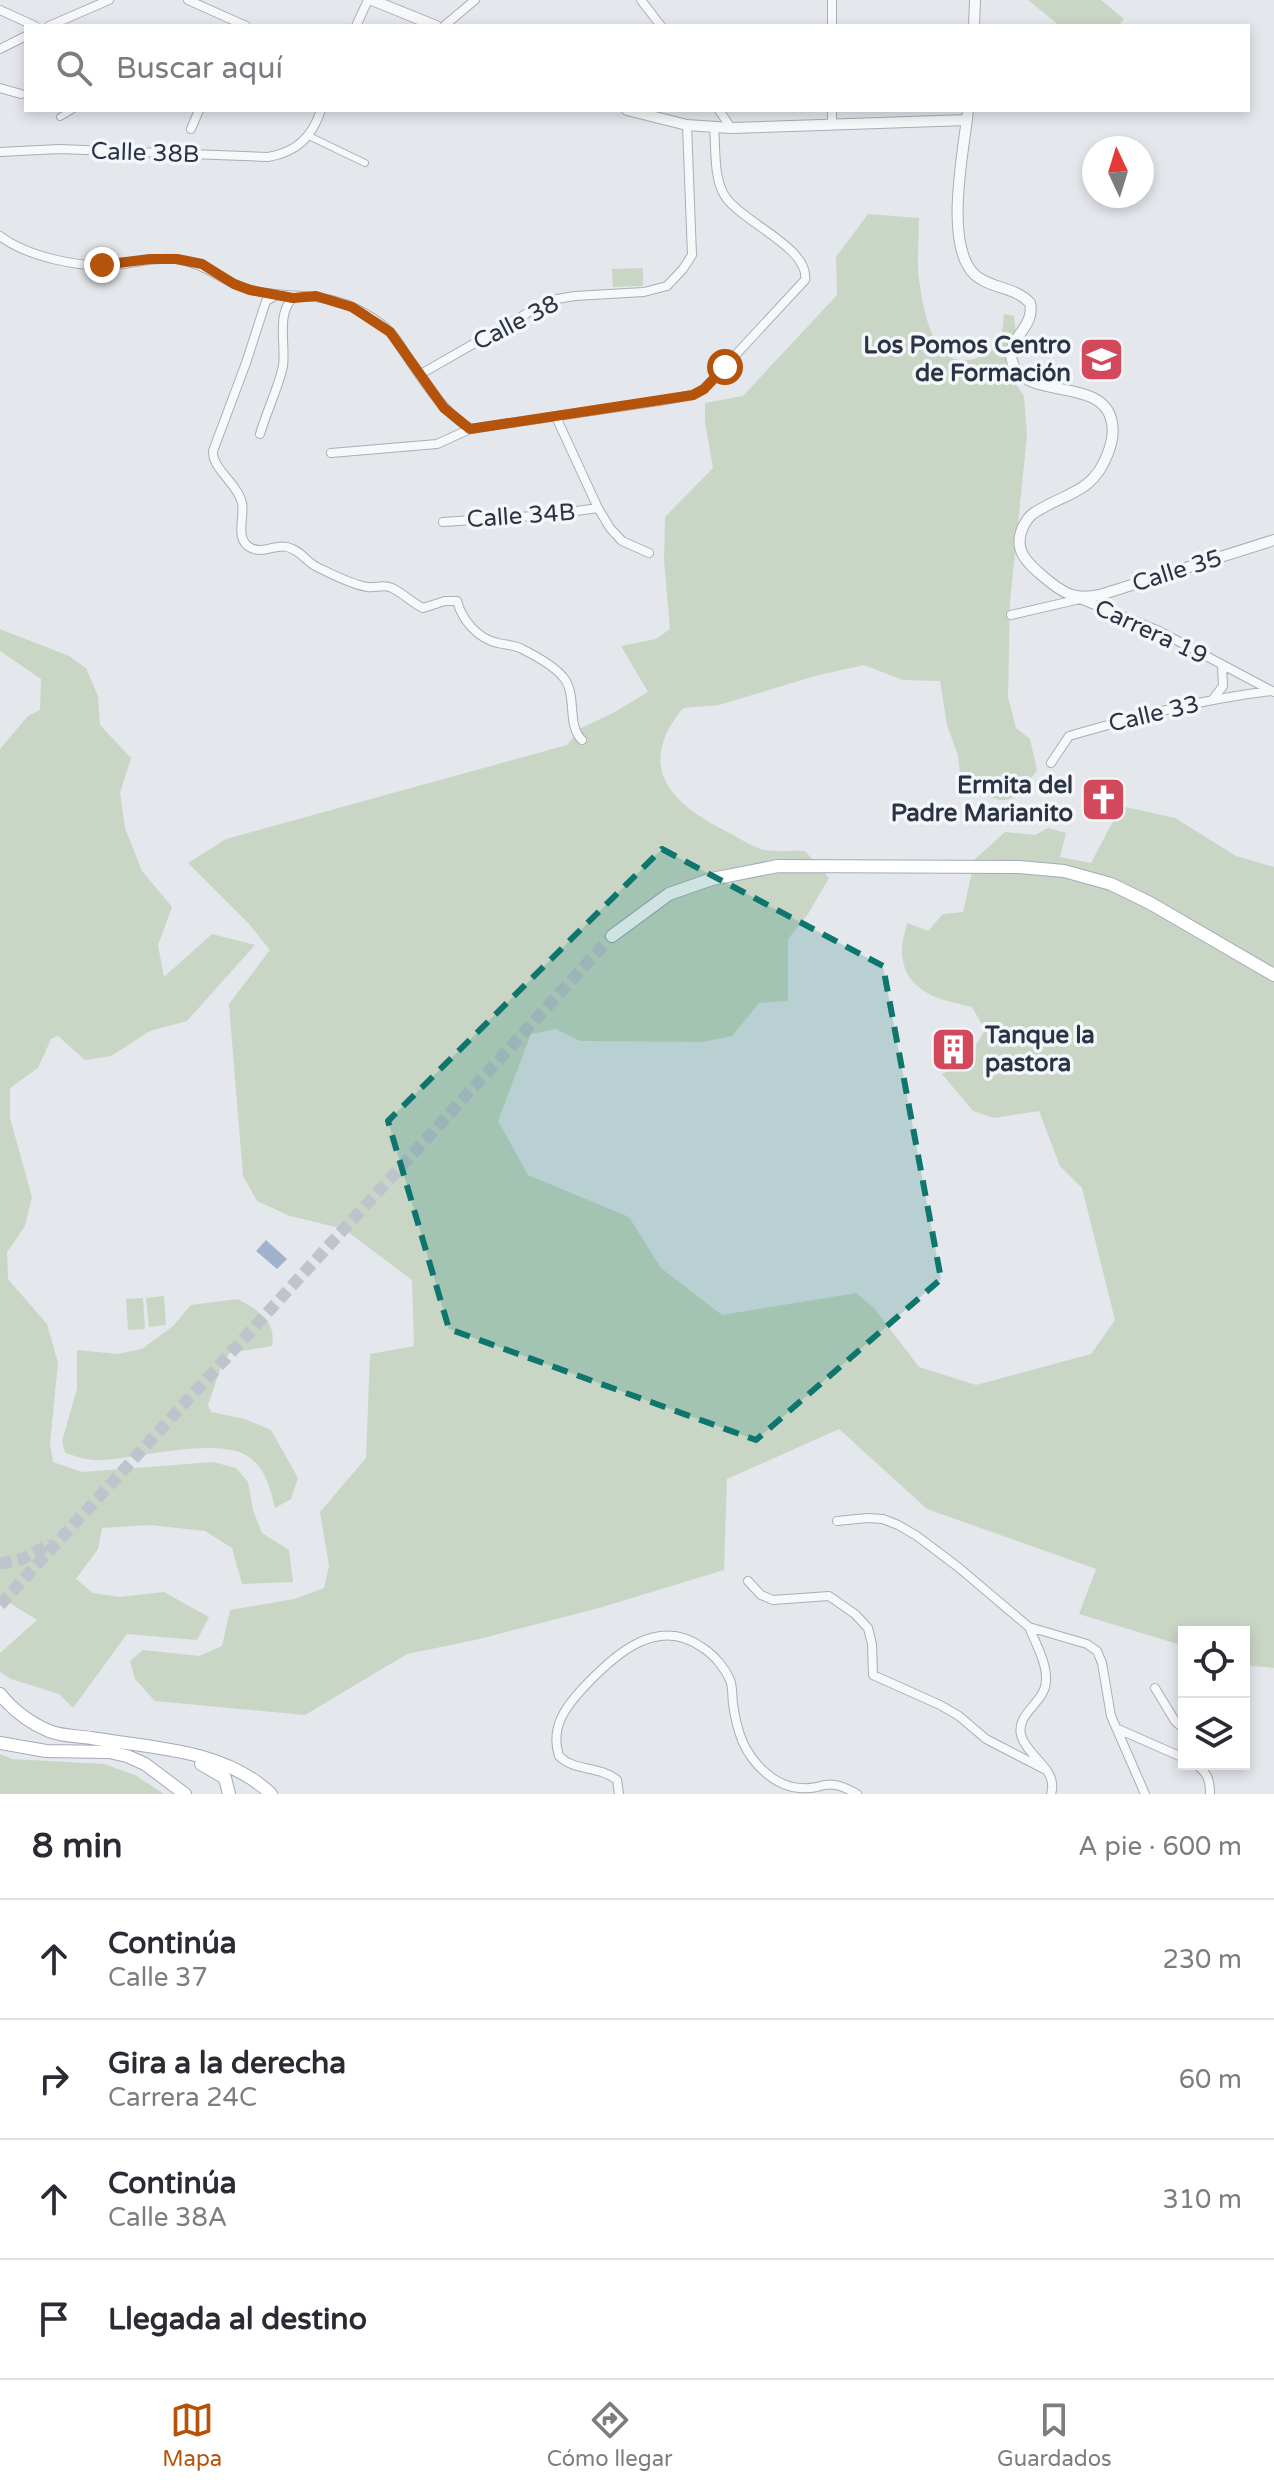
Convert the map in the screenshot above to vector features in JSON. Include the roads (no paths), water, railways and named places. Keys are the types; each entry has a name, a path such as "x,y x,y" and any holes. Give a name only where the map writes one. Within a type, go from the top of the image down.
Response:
{"main road":[{"path":"612,936 669,894 712,879 778,866 1019,867 1064,871 1111,884 1150,903 1274,975"},
{"path":"0,1694 32,1723 52,1732 177,1752 230,1767 271,1794"},
{"path":"0,1735 42,1743 100,1740"},
{"path":"0,1743 46,1751 109,1752 127,1756 145,1764 185,1794"},
{"path":"177,1752 219,1772 228,1784 229,1794"}],"street":[{"path":"54,24 109,0"},
{"path":"188,0 235,24"},
{"path":"357,24 370,0 431,24"},
{"path":"446,24 475,0"},
{"path":"641,0 659,24"},
{"path":"832,0 832,24"},
{"path":"974,24 975,0"},
{"path":"0,10 31,24"},
{"path":"0,49 24,37"},
{"path":"0,88 24,94"},
{"path":"60,117 69,112"},
{"path":"191,129 198,112"},
{"path":"320,112 309,136 365,163"},
{"path":"635,112 687,125 731,128 968,115 957,222 965,259 973,273 988,284 1020,294 1030,303 1028,325 1011,348 1012,363 1023,376 1094,397 1108,410 1112,420 1110,448 1102,469 1089,484 1031,515 1019,541 1024,559 1059,588 1080,599"},
{"path":"720,112 731,128"},
{"path":"832,112 832,124"},
{"name":"Calle 38","path":"419,375 557,299 644,292 667,286 692,255 687,125"},
{"path":"331,453 437,444 470,429 659,401 693,395 704,389 805,280 805,267 800,258 725,197 719,180 714,127"},
{"name":"Calle 38B","path":"0,152 59,149 257,157 274,156 290,150 309,136"},
{"path":"0,236 20,250 79,264 118,265 162,258 202,264 250,290 293,298 316,296 352,307 390,332 444,408 470,429"},
{"path":"279,294 266,301 213,451 214,460 242,502 240,532 246,544 253,549 290,548 304,554 320,568 354,583 392,588 423,608 445,601 457,601 468,625 482,636 494,643 521,648 564,677 576,731 582,740"},
{"path":"260,434 283,366 284,316 287,303 293,298"},
{"path":"556,417 598,508 622,541 649,553"},
{"name":"Calle 34B","path":"443,522 548,515 598,508"},
{"name":"Calle 35","path":"1080,599 1274,540"},
{"path":"1011,615 1080,599"},
{"name":"Carrera 19","path":"1080,599 1159,631 1273,692"},
{"name":"Carrera 19","path":"1209,701 1219,694 1223,686 1222,666"},
{"name":"Calle 33","path":"1051,763 1069,736 1209,701 1273,692"},
{"path":"837,1521 883,1519 908,1530 958,1567 1029,1627 1087,1644 1097,1651 1111,1716 1145,1794"},
{"path":"748,1581 761,1595 773,1600 829,1596 855,1614 868,1628 873,1675 940,1705 959,1716 986,1739 1044,1769"},
{"path":"1029,1627 1046,1681 1041,1697 1023,1717 1021,1734 1052,1780 1051,1794"},
{"path":"619,1794 617,1780 606,1772 564,1761 557,1749 556,1731 564,1711 586,1684 618,1655 645,1638 676,1636 696,1642 714,1655 730,1680 742,1745 765,1772 781,1785 799,1788 833,1784 857,1794"},
{"path":"1155,1688 1178,1724"},
{"path":"1117,1729 1178,1755"},
{"path":"1204,1770 1210,1794"}],"water":[{"path":"266,1240 287,1259 277,1269 256,1251"}],"tunnel":[{"path":"0,1605 612,936"},
{"path":"0,1564 22,1559 51,1544"}],"place":[{"name":"Los Pomos Centro de Formación","path":"1102,359"},
{"name":"Ermita del Padre Marianito","path":"1104,799"},
{"name":"Tanque la pastora","path":"954,1049"}]}
